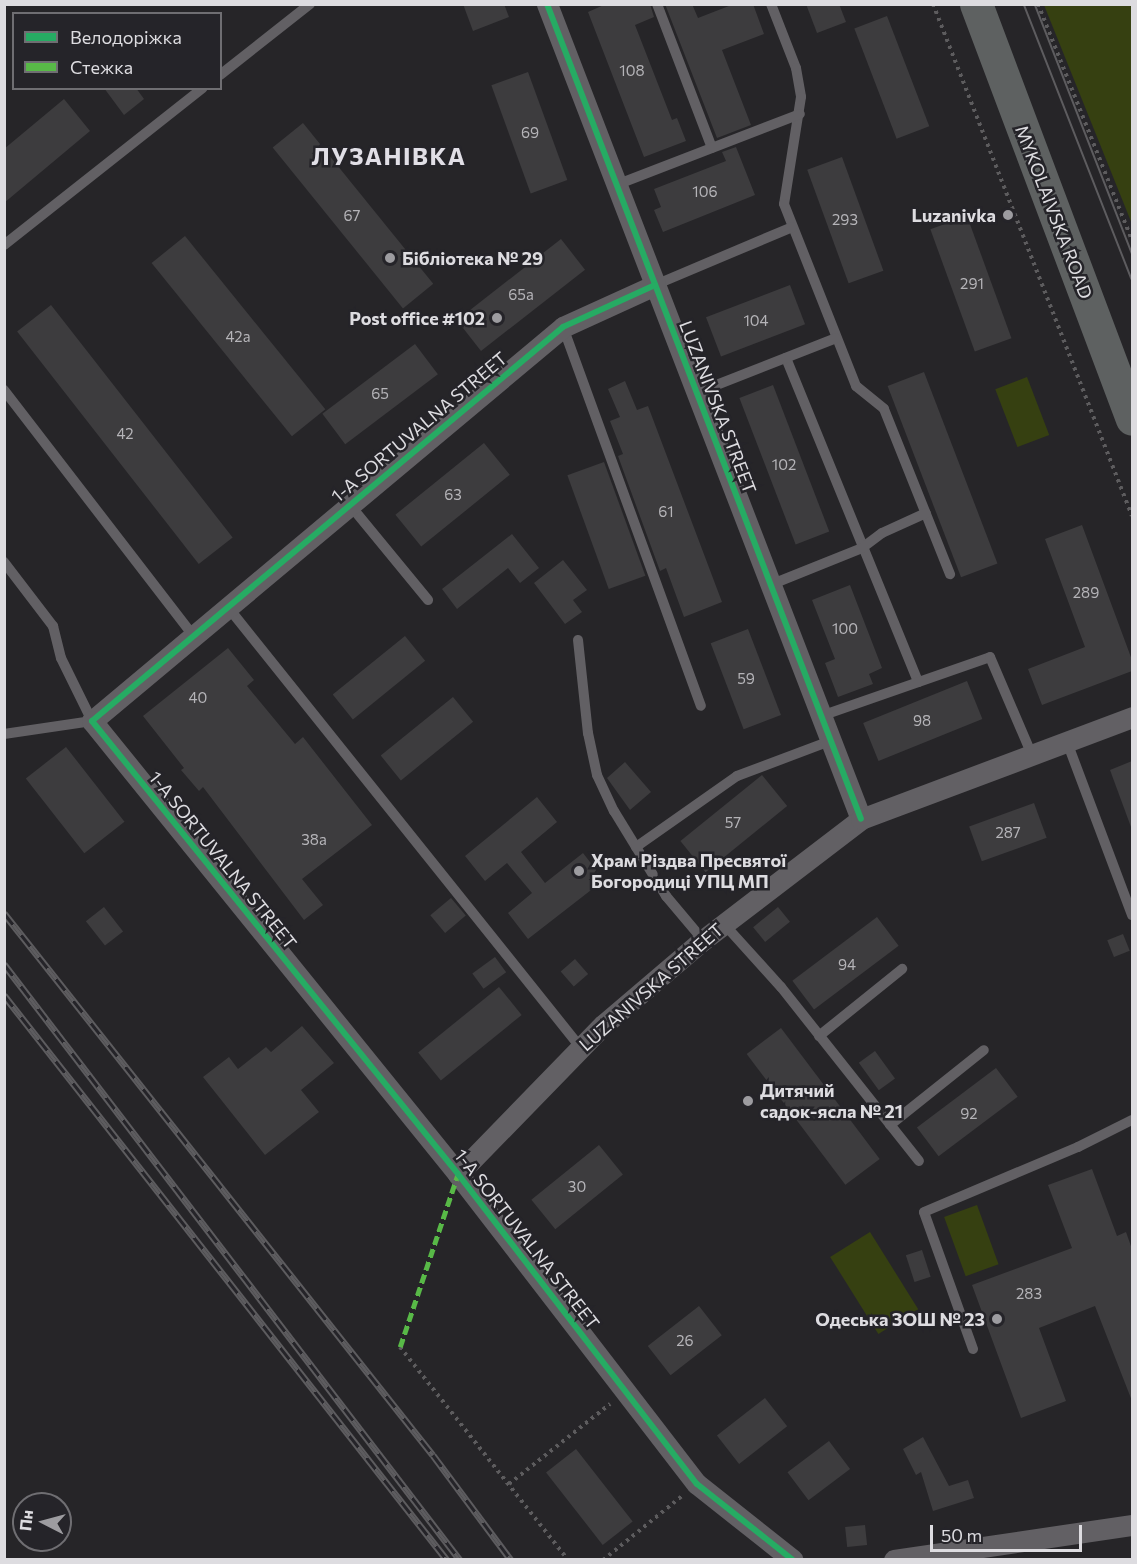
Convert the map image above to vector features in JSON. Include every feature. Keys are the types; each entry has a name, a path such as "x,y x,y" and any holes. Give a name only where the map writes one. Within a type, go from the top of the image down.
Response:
{"main road":[{"name":"MYKOLAIVSKA ROAD","path":"976,4 1132,418"}],"street":[{"name":"LUZANIVSKA STREET","path":"547,4 861,819"},
{"name":"1-A SORTUVALNA STREET","path":"655,285 563,327 92,721 458,1174 697,1484 792,1560"},
{"name":"LUZANIVSKA STREET","path":"458,1174 581,1048 703,940 861,819 1132,717"},
{"path":"894,1560 1132,1525"}],"lane":[{"path":"222,73 310,4"},
{"path":"657,4 712,148"},
{"path":"771,4 796,68 800,114 784,191 792,227 855,386 884,409 950,574"},
{"path":"4,244 200,90"},
{"path":"616,185 800,114"},
{"path":"655,285 792,227"},
{"path":"563,327 701,706"},
{"path":"696,393 836,338"},
{"path":"786,358 918,682"},
{"path":"4,390 193,635"},
{"path":"350,505 428,600"},
{"path":"770,585 862,548 882,533 926,513"},
{"path":"4,562 53,626 61,658 92,721 4,734"},
{"path":"227,606 581,1048"},
{"path":"578,640 584,710 597,775 666,896 703,940"},
{"path":"821,716 990,657 1032,755"},
{"path":"636,847 737,776 830,741"},
{"path":"1067,742 1132,915"},
{"path":"724,924 819,1035 919,1161"},
{"path":"819,1035 902,969"},
{"path":"890,1125 984,1050"},
{"path":"973,1349 924,1212 1132,1120"}],"path":[{"path":"933,4 1132,516"},
{"path":"1038,4 1132,240"},
{"path":"400,1347 568,1560"},
{"path":"509,1484 626,1392"},
{"path":"603,1560 697,1484"}],"green space":[{"path":"1044,5 1132,5 1132,224"},
{"path":"1027,377 1049,435 1017,447 995,389"},
{"path":"977,1205 999,1264 966,1276 944,1217"},
{"path":"870,1232 918,1309 878,1334 830,1257"}],"building":[{"path":"463,4 504,4 509,17 473,31"},
{"path":"606,4 650,4 654,17 635,25 672,120 677,118 686,141 644,157 588,12"},
{"path":"665,4 692,4 698,18 734,4 753,4 764,34 722,50 751,125 717,138"},
{"path":"806,4 839,4 846,22 817,33"},
{"path":"887,16 929,126 897,139 854,29"},
{"path":"528,72 567,180 531,193 491,85"},
{"path":"105,90 137,90 144,99 124,115"},
{"path":"64,99 90,131 4,203 4,149"},
{"path":"303,123 433,284 403,308 273,148"},
{"path":"736,147 755,195 663,232 654,210 661,207 654,189 726,161 722,152"},
{"path":"842,157 883,271 849,283 807,170"},
{"path":"967,216 1011,338 975,351 930,229"},
{"path":"185,236 325,409 292,436 152,263"},
{"path":"561,239 585,270 481,351 457,320"},
{"path":"790,285 805,324 721,356 706,317"},
{"path":"51,305 233,537 199,564 17,331"},
{"path":"415,344 438,374 345,444 322,414"},
{"path":"924,372 997,563 961,577 888,386"},
{"path":"625,381 637,410 648,406 722,602 684,617 666,568 660,571 618,456 623,454 610,421 620,417 608,389"},
{"path":"773,385 829,532 796,544 739,398"},
{"path":"484,443 510,475 421,547 395,515"},
{"path":"604,462 645,576 609,589 567,475"},
{"path":"1082,525 1132,660 1132,671 1042,705 1028,669 1085,647 1045,539"},
{"path":"512,534 539,568 520,583 508,568 457,609 442,589"},
{"path":"563,560 587,590 573,600 582,612 565,624 534,583"},
{"path":"850,585 882,668 869,674 873,684 838,697 825,663 835,659 812,600"},
{"path":"748,629 781,715 744,729 711,643"},
{"path":"405,636 425,661 353,719 333,695"},
{"path":"228,648 254,680 247,686 295,744 303,737 372,825 302,879 323,905 304,920 203,787 199,791 181,770 184,768 143,716"},
{"path":"967,681 982,719 879,761 863,723"},
{"path":"453,697 473,722 401,780 381,756"},
{"path":"66,747 124,822 84,853 26,778"},
{"path":"1132,761 1132,826 1131,827 1110,770"},
{"path":"625,762 651,792 630,810 607,778"},
{"path":"762,775 787,806 706,872 680,841"},
{"name":"Храм Різдва Пресвятої Богородиці УПЦ МП","path":"537,797 557,822 521,852 545,883 583,853 604,880 528,939 508,913 532,893 507,863 485,881 465,856"},
{"path":"1034,803 1047,838 982,861 969,827"},
{"path":"451,898 466,916 445,933 430,915"},
{"path":"104,907 123,931 105,946 86,921"},
{"path":"778,907 790,922 765,942 753,927"},
{"path":"877,917 899,946 814,1010 792,981"},
{"path":"1123,934 1130,951 1114,957 1107,940"},
{"path":"495,957 506,972 484,989 472,973"},
{"path":"575,959 588,974 574,987 561,971"},
{"path":"499,987 522,1015 441,1080 418,1052"},
{"path":"302,1026 334,1063 301,1090 319,1112 265,1155 203,1077 229,1057 238,1069 266,1047 271,1052"},
{"path":"781,1028 880,1159 845,1185 747,1054"},
{"path":"875,1051 895,1079 879,1090 859,1063"},
{"path":"996,1068 1018,1097 939,1156 917,1128"},
{"path":"599,1145 623,1175 555,1229 531,1200"},
{"path":"1092,1169 1117,1236 1126,1232 1132,1249 1132,1401 1095,1306 1039,1328 1066,1401 1021,1418 972,1285 1072,1248 1048,1185"},
{"path":"922,1250 931,1277 914,1282 906,1255"},
{"path":"699,1306 722,1335 671,1375 648,1346"},
{"path":"765,1398 787,1426 739,1464 717,1436"},
{"path":"923,1437 949,1486 968,1480 974,1498 933,1511 921,1472 916,1475 903,1449"},
{"path":"829,1441 850,1469 809,1500 787,1472"},
{"path":"576,1449 633,1521 603,1545 546,1472"},
{"path":"865,1525 867,1545 847,1547 845,1527"}],"tram line":[{"path":"1024,4 1132,279"},
{"path":"1035,4 1132,253"}],"railway":[{"path":"4,913 433,1455 511,1560"},
{"path":"4,964 460,1560"},
{"path":"4,995 447,1560"}],"marked path":[{"path":"400,1347 458,1174"}],"cycle path":[{"path":"547,4 861,819"},
{"path":"655,285 563,327 92,721 458,1174 697,1484 793,1560"}],"place":[{"name":"Luzanivka","path":"1008,215"},
{"name":"Бібліотека № 29","path":"390,258"},
{"name":"Post office #102","path":"497,318"},
{"name":"Храм Різдва Пресвятої Богородиці УПЦ МП","path":"579,871"},
{"name":"Дитячий садок-ясла № 21","path":"748,1101"},
{"name":"Одеська ЗОШ № 23","path":"997,1319"}],"district":[{"name":"ЛУЗАНІВКА","path":"389,156"}]}
